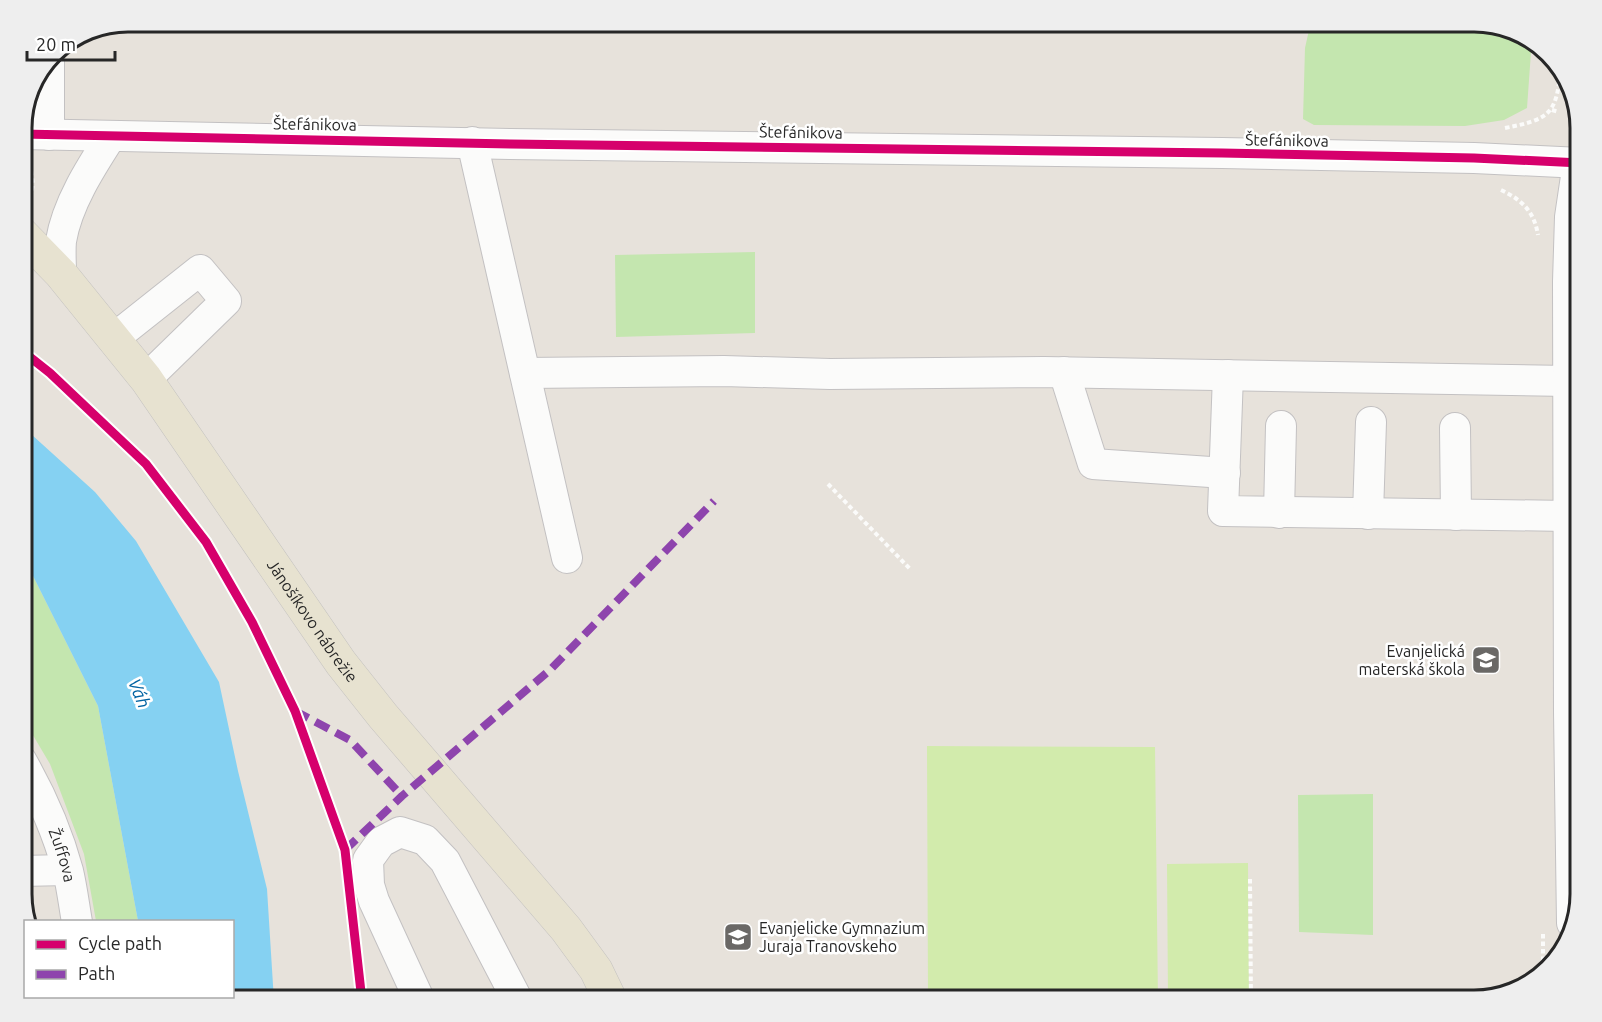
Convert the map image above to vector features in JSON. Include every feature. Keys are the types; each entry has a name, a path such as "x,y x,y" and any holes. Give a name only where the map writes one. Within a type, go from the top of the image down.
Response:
{"main road":[{"name":"Jánošíkovo nábrežie","path":"32,228 61,274 146,379 341,663 566,929 596,970 606,991"}],"street":[{"path":"37,144 46,77"},
{"path":"61,274 62,241 73,203 111,136"},
{"name":"Štefánikova","path":"37,144 111,136 1222,153 1485,158 1570,162"},
{"path":"472,142 567,558"},
{"path":"1570,217 1568,381 1570,446"},
{"path":"113,339 200,270 220,293 226,302 146,379"},
{"path":"525,373 1064,372 1568,381"},
{"path":"1064,372 1093,464 1225,473"},
{"path":"1228,375 1223,511 1456,515 1570,512"},
{"path":"1368,514 1371,422"},
{"path":"1279,513 1281,426"},
{"path":"1455,428 1456,515"},
{"name":"Žuffova","path":"32,779 67,870 77,920"},
{"path":"416,991 369,885 368,860 381,842 400,832 425,840 446,861 513,991"},
{"path":"32,871 67,870"}],"path":[{"path":"1496,129 1539,118 1552,110 1559,82"},
{"path":"1552,110 1559,112"},
{"path":"828,484 911,570"},
{"path":"1250,879 1251,991"}],"green space":[{"path":"1309,32 1487,32 1517,41 1531,50 1527,108 1504,120 1465,126 1314,125 1303,119 1305,48"},
{"path":"755,252 755,333 616,337 615,255"},
{"path":"32,574 98,706 138,920 96,920 84,854 50,764 32,734"},
{"path":"927,746 1155,747 1158,991 928,991"},
{"path":"1373,794 1373,935 1299,932 1298,795"},
{"path":"1248,863 1249,991 1168,991 1167,864"}],"water":[{"name":"Váh","path":"32,435 95,492 136,541 219,682 267,889 273,991 234,991 234,920 138,920 98,706 32,574"}],"marked path":[{"path":"345,850 402,796 550,670 714,501"},
{"path":"295,711 350,740 402,796"}],"cycle path":[{"path":"32,134 510,144 1222,153 1474,158 1570,162"},
{"path":"32,359 146,464 206,542 252,622 295,711 345,850 361,991"}],"place":[{"name":"Evanjelická materská škola","path":"1486,660"},
{"name":"Evanjelicke Gymnazium Juraja Tranovskeho","path":"738,937"}]}
